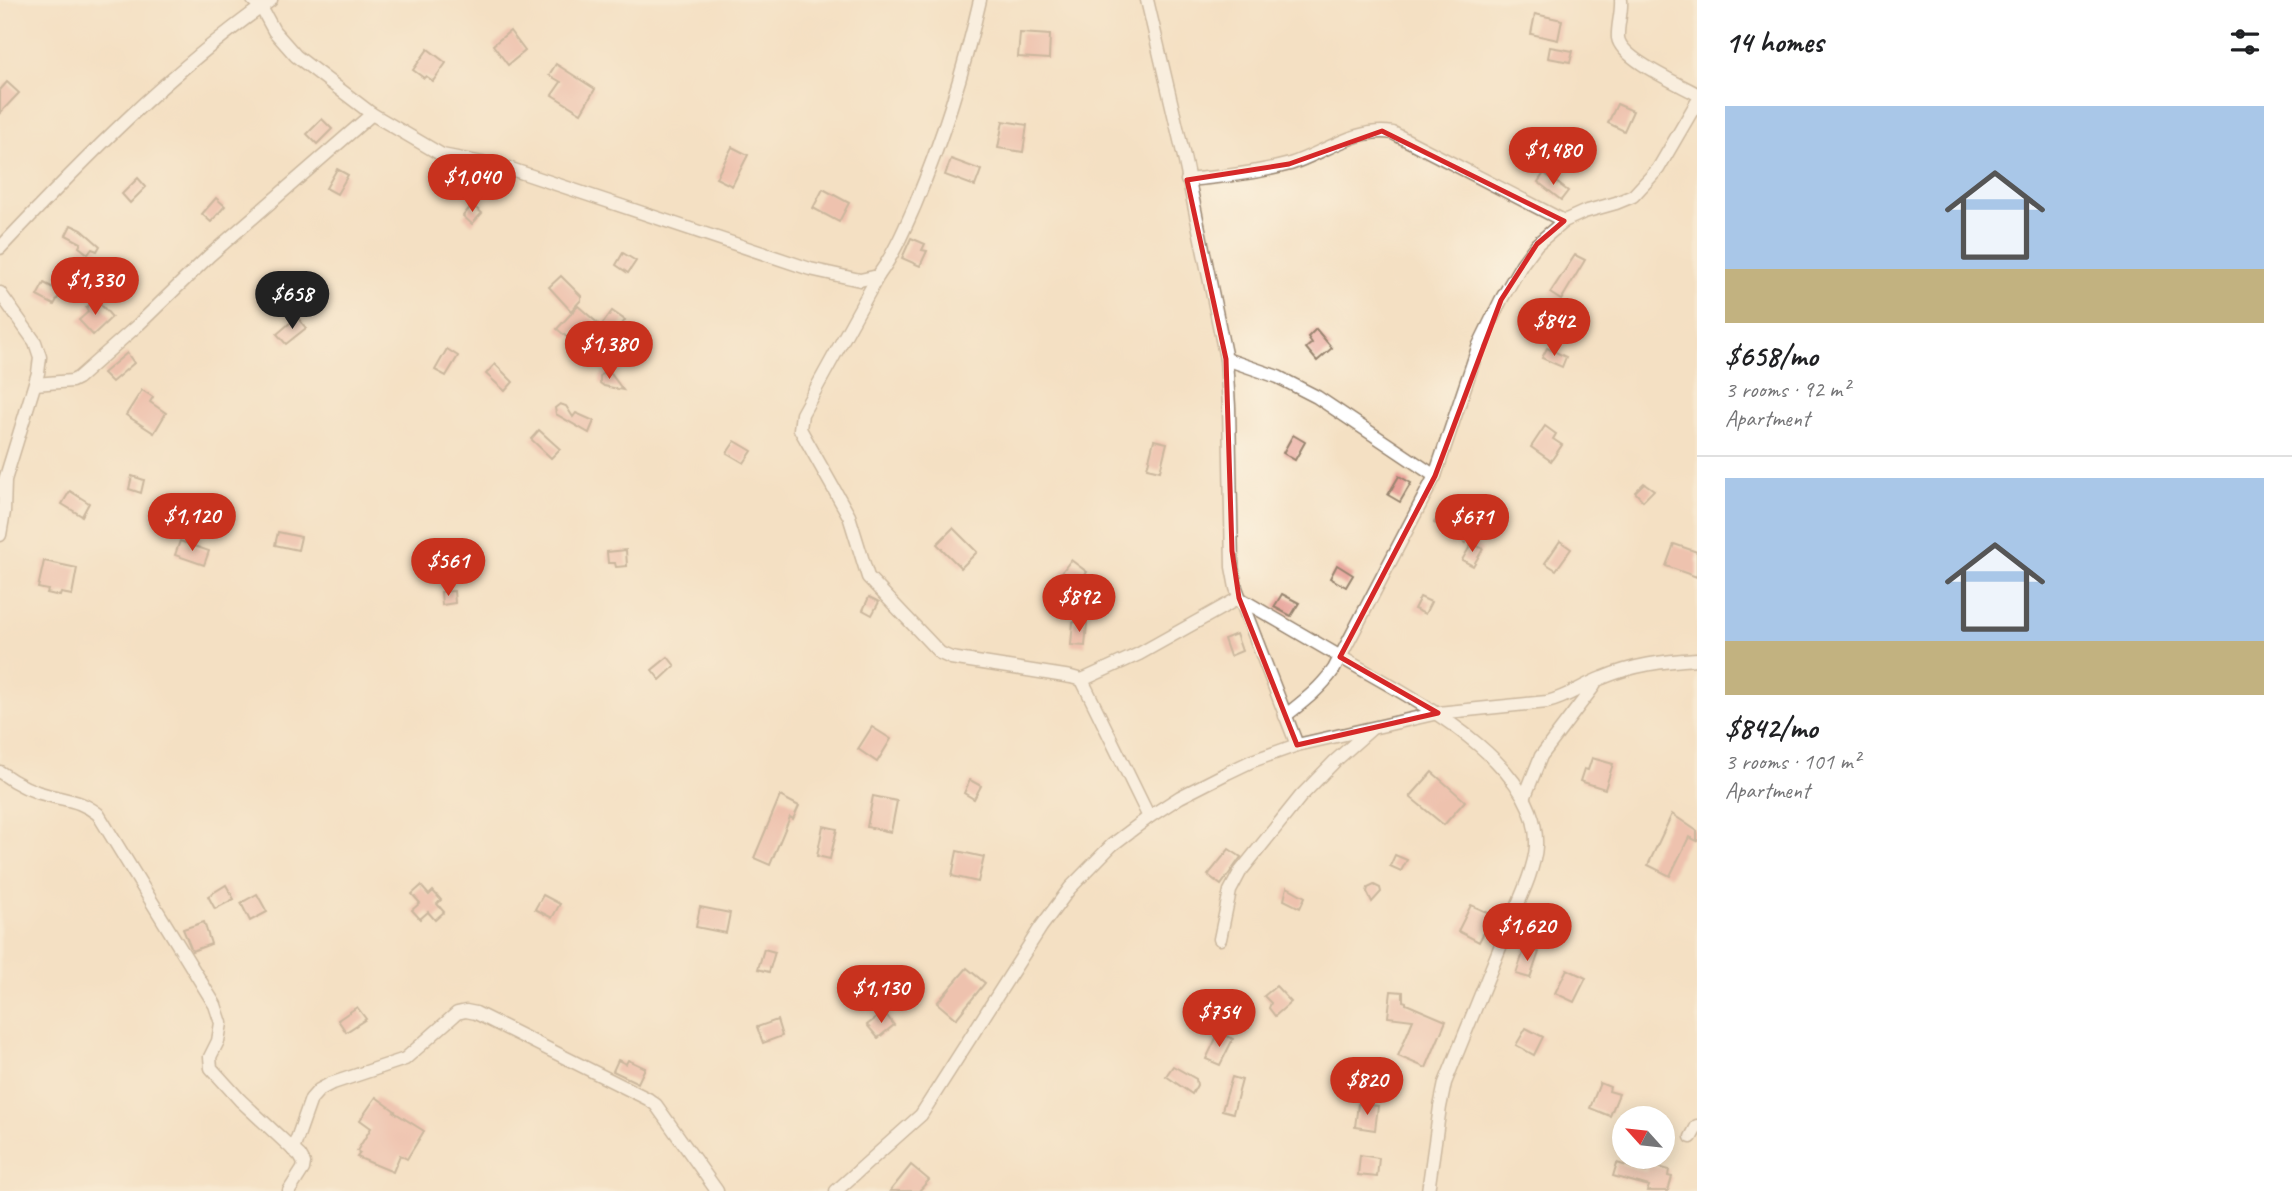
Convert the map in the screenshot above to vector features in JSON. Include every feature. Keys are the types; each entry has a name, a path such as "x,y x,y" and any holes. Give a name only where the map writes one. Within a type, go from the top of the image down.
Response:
{"street":[{"path":"980,0 968,53 936,154 892,257 878,276 802,414 800,429 849,516 868,577 940,653 951,658 1082,680 1139,654 1239,598"},
{"path":"1147,0 1184,157 1226,359 1230,407 1232,568 1239,598 1297,746"},
{"path":"1621,0 1618,35 1622,47 1632,57 1697,94"},
{"path":"0,248 66,178 158,88 262,2 274,31 296,55 372,114 442,155 508,169 810,269 860,280 878,276"},
{"path":"1285,716 1323,684 1340,657 1435,476 1471,367 1501,300 1522,264 1537,244 1564,221 1633,195 1658,169 1697,102"},
{"path":"34,384 72,381 78,378 209,256 372,114"},
{"path":"1187,180 1229,176 1289,164 1350,140 1382,131 1393,133 1564,221"},
{"path":"0,293 35,342 40,357 5,480 0,535"},
{"path":"1226,359 1278,377 1317,397 1435,476"},
{"path":"1239,598 1438,713 1499,765 1525,796 1534,819 1535,855 1523,891 1445,1083 1428,1191"},
{"path":"836,1191 921,1115 1041,927 1070,888 1112,845 1180,797 1227,773 1297,746 1438,713 1548,702 1564,698 1601,678 1635,666 1697,659"},
{"path":"1525,796 1535,768 1548,745 1601,678"},
{"path":"1082,680 1149,817"},
{"path":"1220,939 1230,891 1240,872 1301,796 1373,727"},
{"path":"0,772 15,783 50,796 73,799 98,814 215,1005 221,1023 218,1041 211,1057 212,1069 304,1163 289,1191"},
{"path":"293,1150 311,1099 319,1090 405,1059 457,1013 467,1011 476,1013 648,1099 656,1105 717,1191"}],"highlighted area":[{"path":"1382,131 1564,221 1537,244 1501,300 1435,476 1340,657 1438,713 1297,745 1239,598 1232,551 1226,359 1187,180 1289,164"}],"building":[{"path":"1535,14 1562,20 1558,40 1531,34"},
{"path":"510,31 525,51 508,65 493,45"},
{"path":"1020,33 1050,35 1049,59 1018,57"},
{"path":"1550,47 1573,51 1570,62 1548,58"},
{"path":"428,49 446,63 433,81 413,70"},
{"path":"556,64 595,89 581,113 552,95 561,82 549,75"},
{"path":"7,82 19,93 0,113 0,90"},
{"path":"1617,104 1633,111 1624,131 1608,123"},
{"path":"322,119 332,129 317,144 307,134"},
{"path":"1003,121 1027,125 1023,152 998,148"},
{"path":"732,147 748,155 732,186 716,178"},
{"path":"951,159 981,170 975,186 945,175"},
{"path":"337,169 348,175 337,194 326,188"},
{"path":"1544,173 1568,191 1561,200 1538,182"},
{"path":"138,178 146,187 130,203 122,194"},
{"path":"823,189 849,203 839,222 813,208"},
{"path":"216,198 225,206 211,222 202,214"},
{"path":"472,205 482,213 472,224 463,216"},
{"path":"71,225 82,230 100,246 97,251 92,249 88,254 79,247 81,243 66,235"},
{"path":"911,238 925,244 922,250 927,251 920,266 902,258"},
{"path":"623,253 636,261 628,273 616,265"},
{"path":"1575,255 1585,260 1561,300 1550,293"},
{"path":"561,276 581,296 581,300 571,311 549,287"},
{"path":"44,283 61,292 54,305 37,296"},
{"path":"96,299 112,317 93,335 79,320 88,312 86,308"},
{"path":"1568,305 1578,310 1580,316 1575,321 1568,320 1565,316"},
{"path":"578,306 601,326 612,311 625,320 604,349 576,329 568,338 557,329"},
{"path":"297,317 306,328 286,344 277,334"},
{"path":"1316,329 1332,348 1317,361 1306,348 1312,343 1308,337"},
{"path":"1547,348 1566,357 1562,367 1542,358"},
{"path":"447,349 458,356 446,376 435,370"},
{"path":"127,353 134,363 112,382 103,373"},
{"path":"495,364 513,382 505,391 486,374"},
{"path":"604,373 611,374 623,390 600,383 600,376"},
{"path":"142,390 153,397 150,402 166,413 154,433 126,415"},
{"path":"560,404 566,406 573,417 576,413 594,421 589,433 556,414 555,408"},
{"path":"1545,426 1556,434 1553,439 1562,445 1551,461 1531,447"},
{"path":"539,430 560,449 551,458 531,439"},
{"path":"1293,435 1305,442 1295,460 1283,453"},
{"path":"1154,440 1167,443 1160,471 1147,468"},
{"path":"735,441 752,451 744,463 727,453"},
{"path":"132,476 144,480 141,493 129,489"},
{"path":"1399,476 1411,483 1400,502 1388,495"},
{"path":"1644,483 1654,490 1643,501 1635,492"},
{"path":"70,491 89,503 82,516 62,504"},
{"path":"1440,513 1472,531 1465,543 1434,523"},
{"path":"953,528 977,552 961,568 937,544"},
{"path":"278,532 301,537 298,550 275,545"},
{"path":"180,541 209,551 204,565 175,555"},
{"path":"1560,541 1571,549 1556,570 1545,563"},
{"path":"1472,543 1483,549 1473,566 1462,560"},
{"path":"1674,544 1697,552 1697,577 1666,566"},
{"path":"626,550 627,566 616,567 615,563 608,563 607,552"},
{"path":"1071,560 1087,572 1078,584 1062,572"},
{"path":"44,561 77,568 72,595 61,593 60,596 38,588"},
{"path":"1337,565 1353,575 1346,587 1330,578"},
{"path":"454,591 455,603 442,605 441,592"},
{"path":"1282,594 1299,603 1291,616 1274,607"},
{"path":"869,597 879,602 872,615 863,610"},
{"path":"1420,597 1431,602 1425,614 1414,609"},
{"path":"1073,622 1087,623 1085,646 1071,645"},
{"path":"1236,634 1242,651 1230,656 1224,639"},
{"path":"668,657 675,666 660,680 652,670"},
{"path":"872,727 891,739 877,762 858,749"},
{"path":"1592,758 1613,764 1605,789 1580,781"},
{"path":"1432,772 1465,801 1444,825 1410,797"},
{"path":"970,780 981,786 974,799 964,793"},
{"path":"780,796 799,806 793,819 790,817 770,865 754,858"},
{"path":"873,796 897,801 891,832 867,827"},
{"path":"1672,814 1697,831 1697,841 1689,837 1670,876 1648,865"},
{"path":"823,826 837,829 830,859 817,856"},
{"path":"1229,849 1241,857 1221,885 1208,875"},
{"path":"957,851 984,857 978,882 952,876"},
{"path":"1395,855 1407,860 1401,871 1390,866"},
{"path":"226,885 234,899 215,909 208,896"},
{"path":"1374,885 1380,888 1381,892 1372,902 1367,892 1368,888"},
{"path":"421,886 429,895 433,891 441,900 437,904 444,912 435,920 428,912 420,919 412,910 420,903 412,894"},
{"path":"1287,887 1305,897 1300,908 1284,900"},
{"path":"257,894 267,912 250,921 241,903"},
{"path":"543,895 560,904 552,918 535,909"},
{"path":"1471,905 1493,915 1479,942 1458,931"},
{"path":"700,907 730,913 726,933 696,927"},
{"path":"204,922 211,944 192,951 183,929"},
{"path":"1525,947 1539,952 1530,978 1516,974"},
{"path":"764,949 775,952 769,972 758,969"},
{"path":"967,968 985,983 956,1019 937,1003"},
{"path":"1567,969 1586,978 1574,1002 1555,993"},
{"path":"1276,986 1291,1002 1275,1016 1269,1008 1271,1003 1264,996"},
{"path":"1391,991 1403,992 1403,1001 1406,1004 1446,1021 1426,1068 1398,1056 1413,1020 1388,1017"},
{"path":"357,1007 366,1019 346,1032 338,1020"},
{"path":"884,1012 894,1025 878,1038 867,1025"},
{"path":"777,1020 782,1036 763,1043 757,1027"},
{"path":"1526,1028 1543,1037 1534,1055 1516,1045"},
{"path":"1219,1032 1233,1039 1220,1065 1206,1059"},
{"path":"618,1060 626,1064 628,1060 645,1068 638,1083 613,1071"},
{"path":"1173,1066 1196,1079 1197,1085 1192,1094 1166,1076"},
{"path":"1232,1077 1242,1080 1233,1113 1222,1110"},
{"path":"1600,1083 1610,1087 1609,1091 1619,1094 1610,1116 1590,1108"},
{"path":"376,1097 424,1131 407,1159 400,1155 393,1172 357,1157 360,1153 357,1151 371,1128 360,1120"},
{"path":"1358,1104 1378,1106 1375,1130 1355,1127"},
{"path":"1360,1155 1379,1158 1377,1177 1358,1175"},
{"path":"911,1165 929,1180 919,1191 890,1191"},
{"path":"1615,1169 1646,1172 1647,1169 1666,1169 1669,1170 1668,1176 1672,1177 1668,1191 1647,1191 1649,1186 1613,1176"}]}
